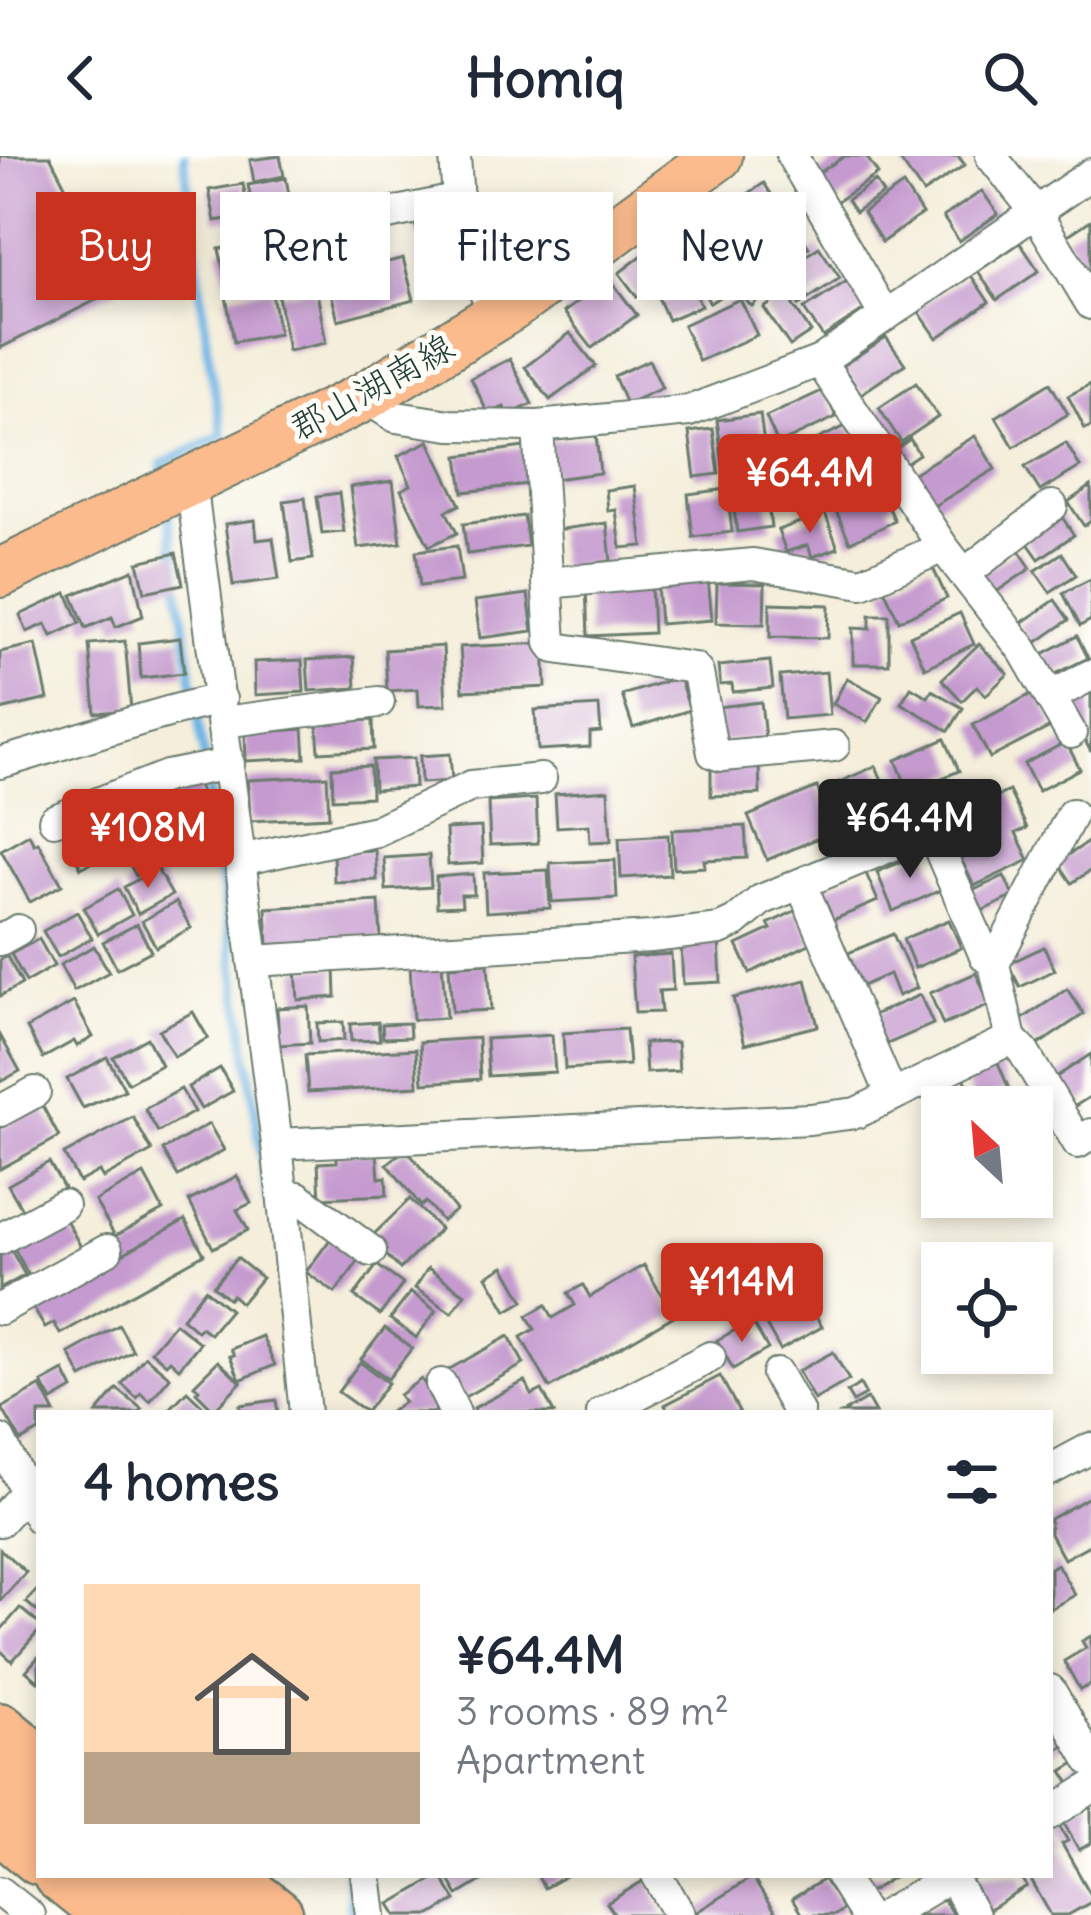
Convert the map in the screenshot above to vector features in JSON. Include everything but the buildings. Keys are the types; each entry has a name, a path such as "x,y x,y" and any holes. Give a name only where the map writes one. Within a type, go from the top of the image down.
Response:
{"highway":[{"path":"0,1696 36,1724"},
{"path":"0,1729 36,1759"},
{"path":"0,1786 36,1816"},
{"path":"0,1827 36,1857"},
{"path":"63,1878 109,1915"},
{"path":"114,1878 160,1915"},
{"path":"182,1878 227,1915"},
{"path":"230,1878 277,1915"}],"main road":[{"name":"郡山湖南線","path":"0,573 364,398 497,316 718,156"}],"street":[{"path":"455,156 459,192"},
{"path":"792,156 885,316"},
{"path":"991,156 1035,211 1091,304"},
{"path":"364,398 396,417 451,425 538,426 689,411 820,361 1091,174"},
{"path":"489,300 497,316"},
{"path":"820,361 943,547 1023,650 1071,733"},
{"path":"538,426 551,643 555,648 694,668 713,753 834,746"},
{"path":"191,482 278,1144 305,1410"},
{"path":"964,574 1052,506"},
{"path":"547,583 752,564 862,583 943,547"},
{"path":"1050,697 1091,675"},
{"path":"0,763 103,734 152,713 379,702"},
{"path":"54,820 167,776 229,764"},
{"path":"240,860 376,831 471,786 541,779"},
{"path":"994,964 1072,814"},
{"path":"253,962 720,929 752,906 920,834 931,837 985,956 994,964 1011,1040 1087,1147"},
{"path":"801,884 892,1096"},
{"path":"278,1144 856,1113 1011,1040"},
{"path":"0,1111 35,1092"},
{"path":"283,1193 298,1197 371,1251"},
{"path":"0,1239 63,1205"},
{"path":"0,1309 107,1250"},
{"path":"608,1410 710,1357"},
{"path":"777,1374 797,1410"},
{"path":"441,1384 454,1410"},
{"path":"0,1441 32,1505 0,1521"},
{"path":"1053,1468 1091,1448"},
{"path":"1053,1695 1091,1761"},
{"path":"1053,1812 1091,1788"},
{"path":"366,1878 371,1915"},
{"path":"658,1878 680,1915"},
{"path":"842,1878 865,1915"},
{"path":"886,1915 949,1878"},
{"path":"953,1878 973,1915"},
{"path":"0,1892 29,1915"}],"waterway":[{"path":"163,476 162,464 223,435 184,156"},
{"path":"168,510 268,1200"},
{"path":"347,1878 351,1915"}]}
